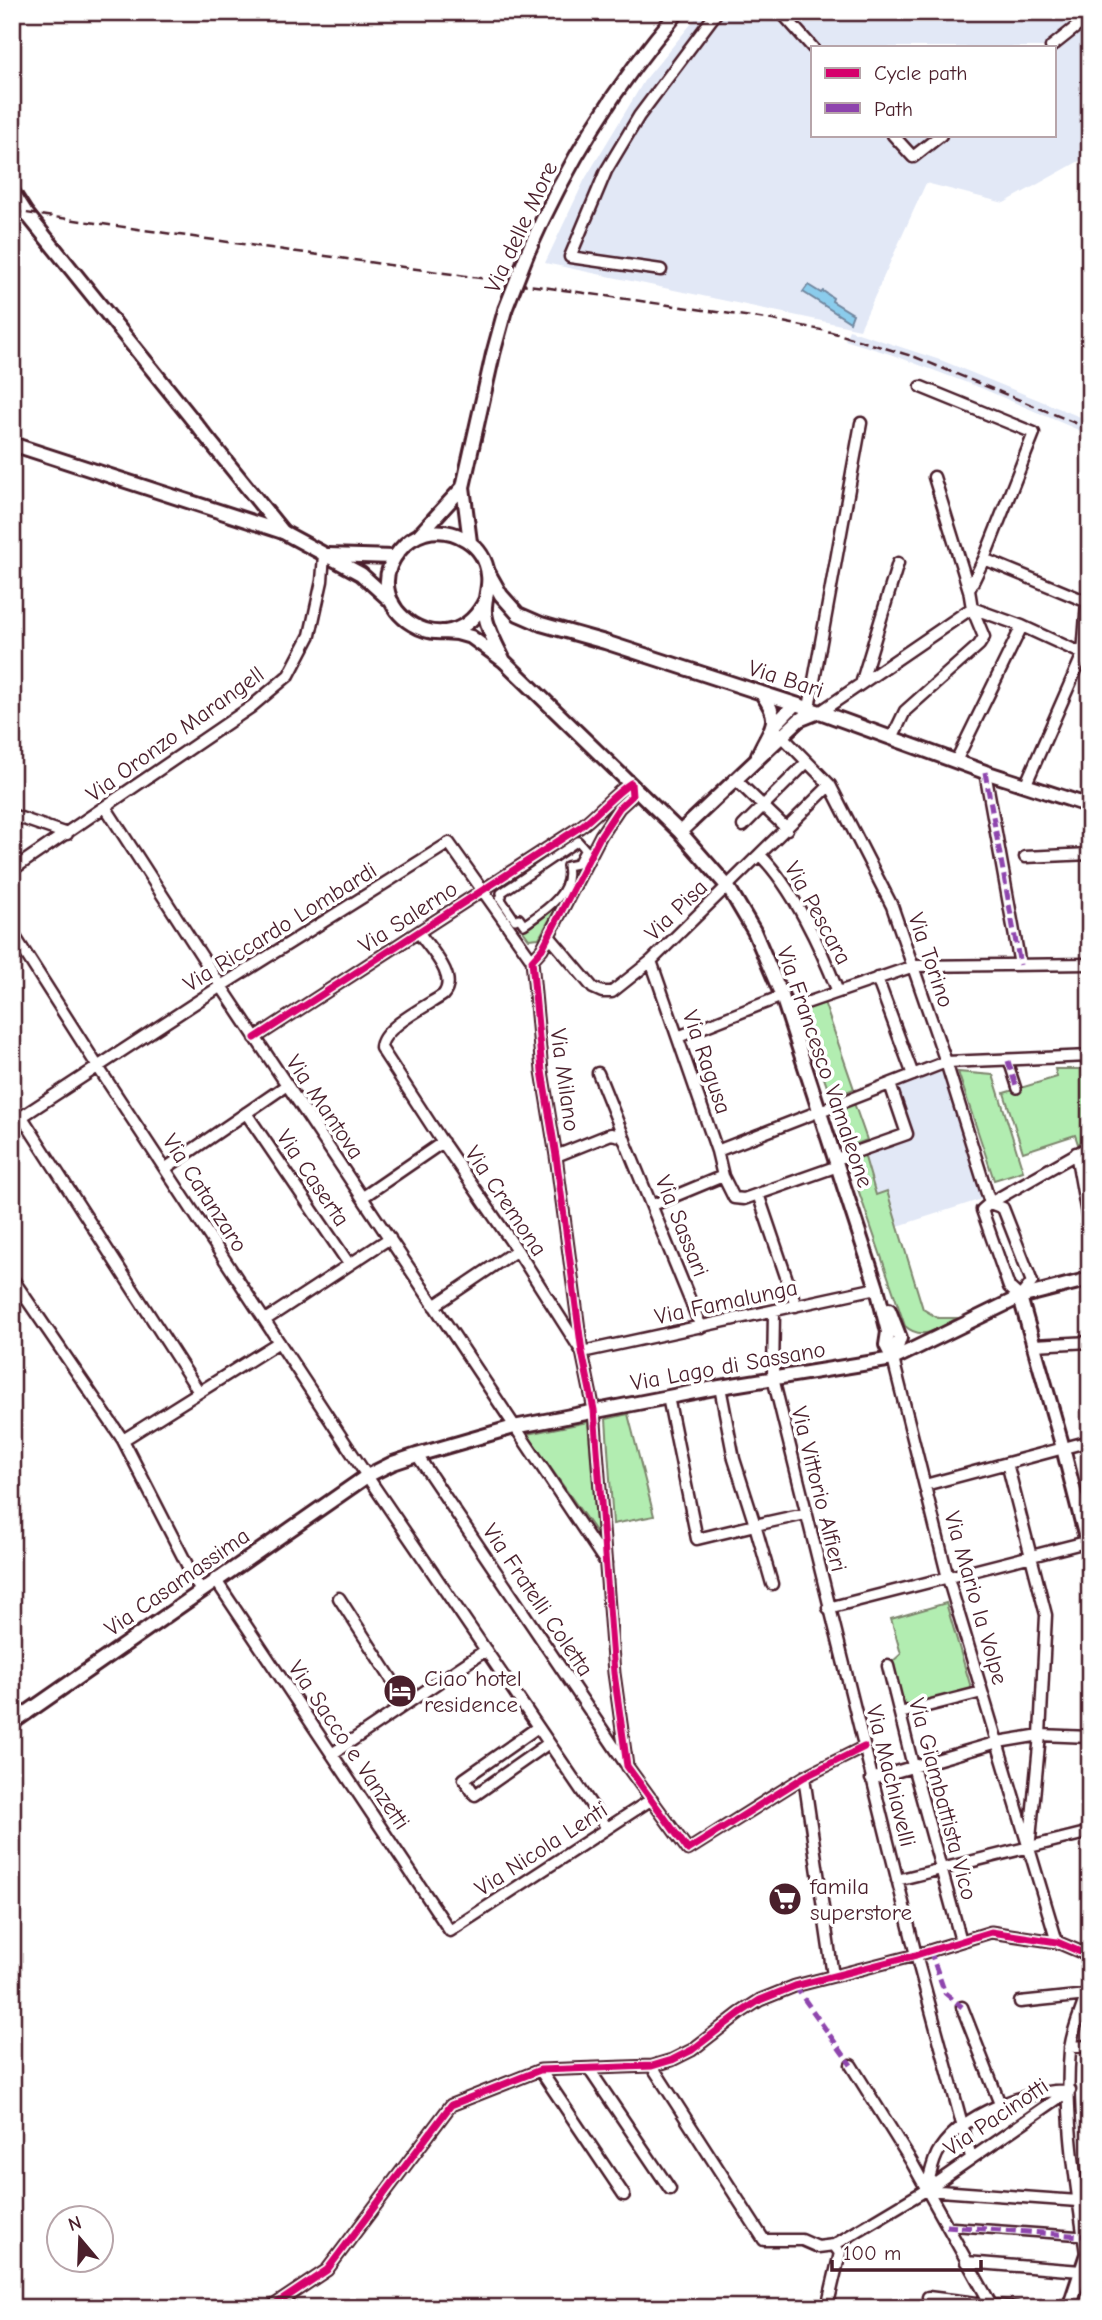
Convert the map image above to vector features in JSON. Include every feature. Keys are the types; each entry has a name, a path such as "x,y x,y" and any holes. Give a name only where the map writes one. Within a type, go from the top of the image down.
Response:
{"main road":[{"name":"Via delle More","path":"463,487 505,310 527,254 556,192 608,104 678,12"},
{"path":"12,191 26,213 283,532"},
{"path":"12,444 283,532 361,574 392,602 400,615 412,625 426,631 458,629 472,620 486,599"},
{"path":"392,602 388,579 394,557 405,544 419,535 463,487"},
{"path":"463,487 470,542"},
{"path":"419,535 432,531 459,536 470,542 482,555 488,572 485,613 504,662"},
{"path":"324,555 394,557"},
{"name":"Via Bari","path":"488,572 497,589 519,614 541,624 795,704 811,712 1090,806"},
{"name":"Via Francesco Vamaleone","path":"442,632 471,637 504,662 680,832 728,887 754,931 782,996 877,1288"},
{"path":"762,694 770,706 778,731"},
{"path":"792,726 795,704"},
{"path":"680,832 756,758 795,704"},
{"path":"778,731 792,726 811,712"},
{"name":"Via Lago di Sassano","path":"367,1476 417,1455 514,1427 720,1387 892,1359 1020,1297 1090,1279"},
{"path":"877,1288 883,1293 900,1338 892,1359"},
{"path":"877,1288 888,1332 886,1345 892,1359"},
{"path":"1020,1297 1089,1546"},
{"path":"900,1338 926,1344"},
{"name":"Via Casamassima","path":"12,1723 367,1476"},
{"path":"1069,2308 1087,2245"}],"street":[{"path":"781,12 811,46"},
{"path":"661,270 570,257 606,171 639,116 712,14"},
{"path":"1052,46 1085,19"},
{"path":"893,136 913,157 941,136"},
{"path":"920,387 1034,433 969,590"},
{"path":"811,712 861,423"},
{"path":"892,738 905,711 982,641 984,636 972,608 969,590 934,477"},
{"name":"Via Oronzo Marangell","path":"12,870 251,707 289,675 310,635 322,581 324,555"},
{"path":"984,559 1088,602 1083,654 1026,786"},
{"path":"862,684 898,563"},
{"path":"811,712 862,684 972,608"},
{"path":"972,608 1022,626 1083,654"},
{"path":"956,761 1022,626"},
{"path":"792,726 796,750"},
{"name":"Via Torino","path":"778,731 830,785 892,906 946,1062 990,1203"},
{"path":"743,826 807,762"},
{"path":"985,772 1020,965"},
{"path":"735,779 787,829"},
{"path":"532,960 542,950 601,835 619,808 632,796 631,783"},
{"name":"Via Salerno","path":"255,1038 580,827 631,783"},
{"name":"Via Pisa","path":"549,936 593,988 612,992 651,961 830,785"},
{"name":"Via Mantova","path":"106,808 255,1038 608,1566"},
{"path":"12,815 67,834"},
{"path":"580,827 589,826 598,830 601,835"},
{"path":"578,841 585,849 577,863 567,866 569,876 554,905 524,925 519,918 515,920 500,898 501,893 578,841"},
{"name":"Via Riccardo Lombardi","path":"12,1123 221,986 449,843 532,960"},
{"path":"1025,857 1090,854"},
{"name":"Via Pescara","path":"760,855 770,864 806,922 822,951 838,992"},
{"name":"Via Catanzaro","path":"12,932 367,1476 607,1828"},
{"name":"Via Cremona","path":"419,933 448,976 448,990 390,1030 381,1041 381,1048 582,1352"},
{"name":"Via Milano","path":"532,960 542,1071 582,1352 594,1410 608,1566 614,1673 627,1766"},
{"name":"Via Ragusa","path":"651,961 717,1151 723,1176"},
{"path":"786,1010 914,966 1090,964"},
{"path":"877,978 912,1075"},
{"path":"678,1037 782,996"},
{"path":"717,1151 946,1062 1090,1056"},
{"path":"1008,1061 1017,1089"},
{"name":"Via Sassari","path":"598,1073 701,1327"},
{"path":"166,1168 287,1084"},
{"path":"653,1205 723,1176 734,1198 744,1199 907,1134 890,1084"},
{"name":"Via Caserta","path":"246,1113 349,1264"},
{"path":"22,1117 199,1392"},
{"path":"556,1156 611,1134 621,1136 625,1141"},
{"path":"363,1197 443,1142"},
{"path":"990,1203 1003,1208 1032,1282 1020,1297 1009,1287 982,1210 990,1203 1090,1146"},
{"path":"1076,1153 1090,1231"},
{"path":"758,1194 796,1306"},
{"path":"265,1320 390,1238"},
{"path":"435,1306 517,1250"},
{"path":"12,1278 123,1440 200,1590"},
{"name":"Via Famalunga","path":"582,1352 877,1288"},
{"name":"Via Vittorio Alfieri","path":"774,1311 773,1378 828,1608"},
{"path":"123,1440 279,1342"},
{"path":"1034,1345 1090,1342"},
{"name":"Via Mario la Volpe","path":"892,1359 948,1578 1057,1942"},
{"path":"720,1387 734,1459 772,1584"},
{"path":"668,1397 697,1539 805,1514"},
{"path":"925,1485 1090,1441"},
{"name":"Via Fratelli Coletta","path":"417,1455 627,1766 688,1850 804,1777"},
{"path":"1007,1463 1046,1615 1040,1735 1029,1846"},
{"path":"828,1608 1031,1557 1089,1546"},
{"name":"Via Sacco e Vanzetti","path":"215,1580 450,1931"},
{"path":"339,1598 407,1703"},
{"name":"Via Machiavelli","path":"828,1608 916,1955 971,2157"},
{"path":"332,1754 486,1650"},
{"name":"Via Giambattista Vico","path":"888,1666 961,1941"},
{"path":"900,1713 982,1692"},
{"path":"12,1711 27,1714"},
{"path":"538,1727 464,1779 475,1795 549,1743"},
{"path":"872,1779 998,1742 1040,1735 1090,1737"},
{"path":"833,1976 804,1777 864,1747"},
{"name":"Via Nicola Lenti","path":"450,1931 652,1799"},
{"path":"897,1881 1090,1832"},
{"path":"270,2308 327,2270 451,2105 540,2070 652,2066 672,2060 692,2050 760,2000 795,1986 916,1955 991,1932 1057,1942 1090,1955"},
{"path":"946,2226 1087,2245 1078,2202 1070,2090 1070,2048 1090,1982"},
{"path":"1020,2002 1088,1993"},
{"path":"962,2007 1000,2104"},
{"path":"1070,2048 1090,2046"},
{"path":"851,2065 993,2306"},
{"path":"652,2066 764,2240 802,2240 818,2247 834,2245 926,2190 1078,2202"},
{"path":"589,2069 670,2189"},
{"path":"540,2070 624,2195"},
{"name":"Via Pacinotti","path":"926,2190 939,2150 962,2126 1000,2104 1047,2091 1070,2090"},
{"name":"Via Pacinotti","path":"926,2190 1070,2090"},
{"path":"827,2308 840,2253 834,2245"},
{"path":"966,2262 1081,2271"},
{"path":"928,2297 965,2304 1017,2308"}],"shaded area":[{"path":"701,12 1090,12 1090,155 1004,203 926,183 860,329 545,263 585,179 644,81"},
{"path":"849,330 943,361 1090,421 1090,435 981,388 845,340"},
{"path":"942,1072 982,1199 898,1226 887,1192 876,1195 863,1153 913,1137 897,1086"}],"green space":[{"path":"565,892 539,938 529,939 515,920 524,925"},
{"path":"824,1002 854,1089 831,1098 800,1010"},
{"path":"1055,1069 1082,1069 1090,1096 1090,1136 1078,1144 1075,1135 1023,1152 1004,1093 1057,1077"},
{"path":"958,1072 993,1075 1023,1171 994,1180"},
{"path":"854,1103 867,1140 846,1148 833,1110"},
{"path":"864,1154 876,1195 887,1191 923,1309 938,1318 957,1318 931,1332 918,1333 905,1326 848,1160"},
{"path":"628,1414 654,1516 613,1524 606,1419"},
{"path":"588,1422 597,1534 527,1434"},
{"path":"946,1603 972,1691 904,1708 893,1661 901,1654 891,1619"}],"water":[{"path":"808,285 821,293 823,291 833,298 832,301 853,314 850,322 803,292"}],"railway":[{"path":"12,211 773,320 831,332 915,357 1090,429"}],"marked path":[{"path":"985,772 1020,965"},
{"path":"1008,1061 1017,1089"},
{"path":"930,1950 945,1993 962,2007"},
{"path":"795,1986 851,2065"},
{"path":"946,2226 1084,2236"}],"cycle path":[{"path":"255,1038 580,827 631,783 632,796 619,808 601,835 542,949 532,960 542,1071 582,1352 594,1410 614,1673 627,1766 688,1850 804,1777 864,1747"},
{"path":"270,2308 327,2270 451,2105 540,2070 652,2066 672,2060 692,2050 760,2000 795,1986 916,1955 991,1932 1057,1942 1090,1956"}],"place":[{"name":"Ciao hotel residence","path":"400,1691"},
{"name":"famila superstore","path":"785,1899"}]}
